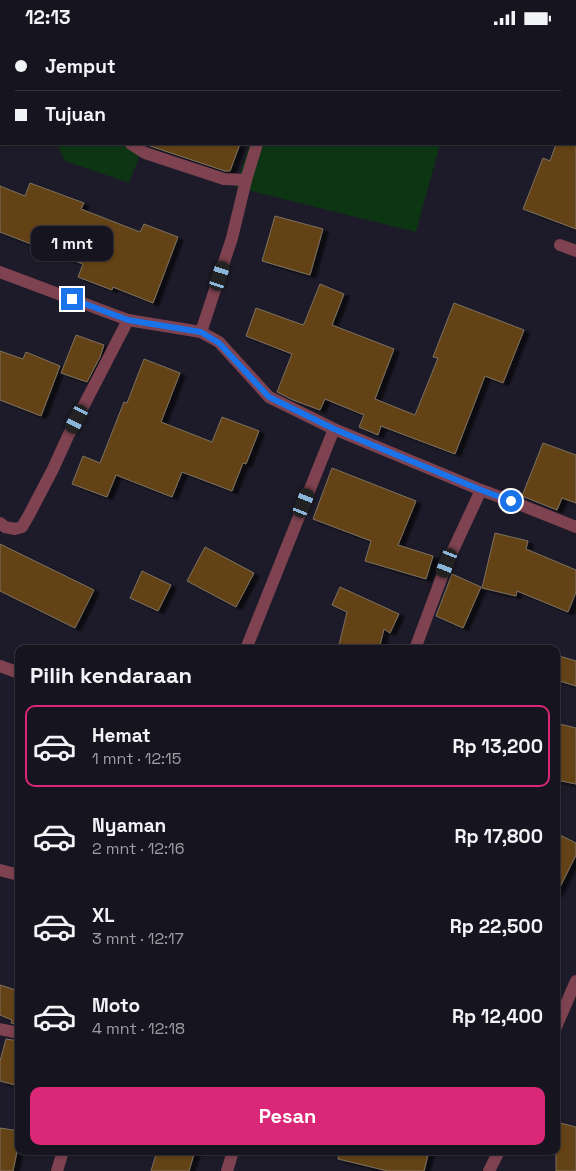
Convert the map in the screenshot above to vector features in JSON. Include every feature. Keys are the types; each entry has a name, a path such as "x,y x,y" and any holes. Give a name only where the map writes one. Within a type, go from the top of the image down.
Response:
{"street":[{"path":"133,145 145,153 224,179 246,180"},
{"path":"201,332 232,238 257,145"},
{"path":"560,245 576,251"},
{"path":"0,272 128,320 201,332 219,343 269,397 334,429 576,527"},
{"path":"0,523 5,527 15,529 22,527 26,521 42,493 68,436 128,320"},
{"path":"248,645 334,429"},
{"path":"416,645 447,563 481,490"},
{"path":"0,666 15,672"},
{"path":"0,870 15,874"},
{"path":"560,1018 576,981"},
{"path":"0,1029 15,1032"},
{"path":"57,1171 62,1155"},
{"path":"228,1171 232,1155"},
{"path":"489,1171 497,1155"}],"green space":[{"path":"57,145 144,145 129,183 65,161"},
{"path":"250,145 440,145 416,232 235,187"}],"building":[{"path":"150,145 240,145 230,171"},
{"path":"556,145 576,145 576,229 523,209 543,158 550,161"},
{"path":"30,183 84,203 81,209 140,232 144,224 178,237 153,303 113,287 112,290 78,277 83,264 0,232 0,186 25,196"},
{"path":"275,216 323,229 310,275 262,261"},
{"path":"320,284 344,294 332,325 394,349 375,399 415,415 438,358 433,357 454,303 524,330 503,383 485,376 455,454 381,426 378,435 359,427 364,415 325,399 320,410 277,392 292,354 246,336 256,308 303,325"},
{"path":"76,335 104,345 87,382 61,373"},
{"path":"0,351 23,359 26,352 60,366 41,416 0,400"},
{"path":"144,359 180,373 161,422 212,442 222,417 259,431 246,464 243,463 232,491 182,472 172,497 116,475 107,497 72,484 83,456 100,463 124,402 127,403"},
{"path":"543,443 576,455 576,503 562,498 557,510 522,496"},
{"path":"332,468 416,501 398,545 433,556 426,579 365,561 371,541 313,519"},
{"path":"495,533 528,541 526,549 576,570 576,592 568,612 517,591 516,596 482,588"},
{"path":"0,544 94,590 75,628 0,591"},
{"path":"205,547 254,573 236,607 187,581"},
{"path":"142,571 171,585 158,611 130,598"},
{"path":"452,574 481,587 463,628 436,616"},
{"path":"340,587 399,614 390,633 384,629 380,645 339,645 347,612 332,605"},
{"path":"560,656 576,661 576,686 560,681"},
{"path":"560,724 576,728 576,784 560,781"},
{"path":"560,835 576,843 576,855 560,887"},
{"path":"0,985 15,990 15,1024 11,1023 12,1020 0,1015"},
{"path":"6,1039 15,1040 15,1085 0,1081 0,1061"},
{"path":"560,1123 576,1127 576,1171 556,1171 556,1155 560,1155"},
{"path":"0,1128 15,1130 16,1155 13,1171 0,1171"},
{"path":"156,1155 194,1155 189,1171 151,1171"},
{"path":"338,1155 428,1155 424,1171 388,1171 338,1159"}],"route":[{"path":"72,299 128,320 201,332 219,343 269,397 334,429 511,501"}]}
